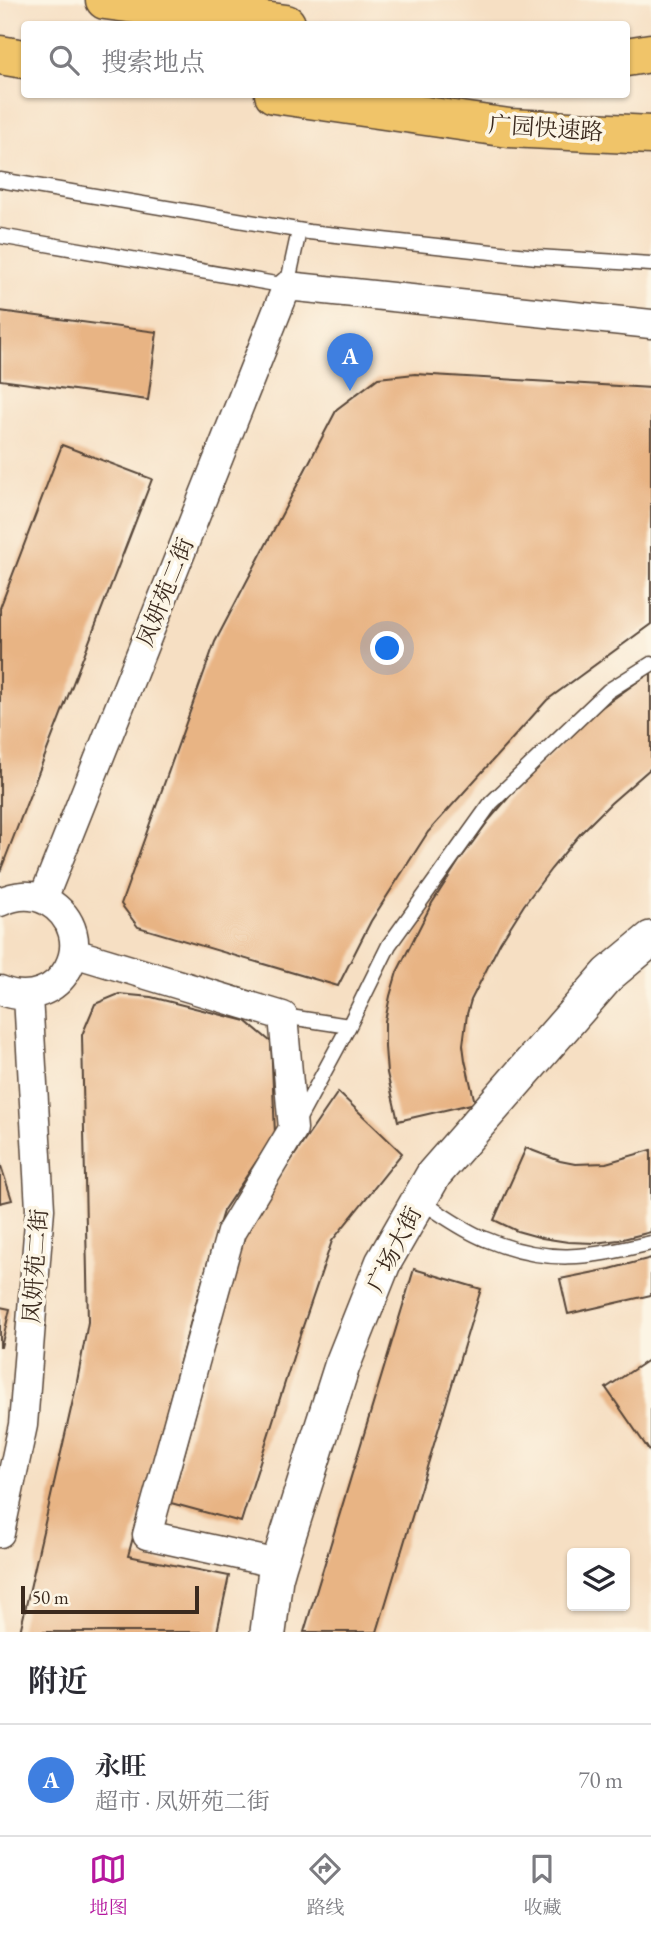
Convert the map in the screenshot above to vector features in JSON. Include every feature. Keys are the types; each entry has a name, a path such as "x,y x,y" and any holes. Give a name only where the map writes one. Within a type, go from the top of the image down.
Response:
{"highway":[{"path":"104,0 263,21"},
{"path":"630,57 651,53"},
{"path":"0,55 21,58"},
{"path":"630,59 651,62"},
{"name":"广园快速路","path":"302,98 509,128 651,135"},
{"path":"509,128 651,162"}],"street":[{"path":"287,286 651,324"},
{"name":"凤妍苑二街","path":"43,899 287,286"},
{"path":"0,902 10,897 27,895 43,899 57,908 68,921 74,936 74,953 69,969 59,982 45,991 28,996 12,995 0,989"},
{"name":"广场大街","path":"268,1632 279,1564 342,1366 383,1263 434,1174 609,974 651,939"},
{"path":"74,953 283,1016 293,1129 231,1232 147,1535 279,1564"},
{"name":"凤妍苑二街","path":"0,1533 23,1425 40,1209 28,996"}],"lane":[{"path":"0,180 299,231 537,257 651,264"},
{"path":"0,236 287,286 299,231"},
{"path":"293,1129 389,945 491,803 608,691 651,664"},
{"path":"283,1016 349,1026"},
{"path":"419,1200 483,1238 524,1253 568,1258 651,1243"}],"building":[{"path":"0,311 157,332 148,400 0,380"},
{"path":"415,374 651,388 651,624 547,700 428,832 371,921 338,986 138,927 121,904 215,642 337,409 378,378"},
{"path":"62,445 152,479 0,872 0,608"},
{"path":"651,672 651,768 580,834 551,869 500,943 471,1000 463,1045 475,1103 398,1121 387,1073 385,1021 397,972 432,903 489,820 522,782 595,712"},
{"path":"119,994 151,997 246,1021 271,1042 275,1134 223,1211 128,1556 229,1576 217,1632 20,1632 76,1387 88,1322 82,1035 95,1004"},
{"path":"338,1092 402,1153 332,1241 241,1522 171,1503 246,1226"},
{"path":"526,1148 575,1164 606,1163 651,1150 651,1232 619,1240 568,1242 517,1231 494,1220"},
{"path":"0,1163 12,1200 0,1203"},
{"path":"651,1258 651,1295 568,1314 560,1279"},
{"path":"414,1269 481,1289 377,1632 304,1632"},
{"path":"0,1307 10,1309 1,1347 0,1347"},
{"path":"651,1358 651,1453 606,1388"}],"place":[{"name":"永旺","path":"350,391"}]}
